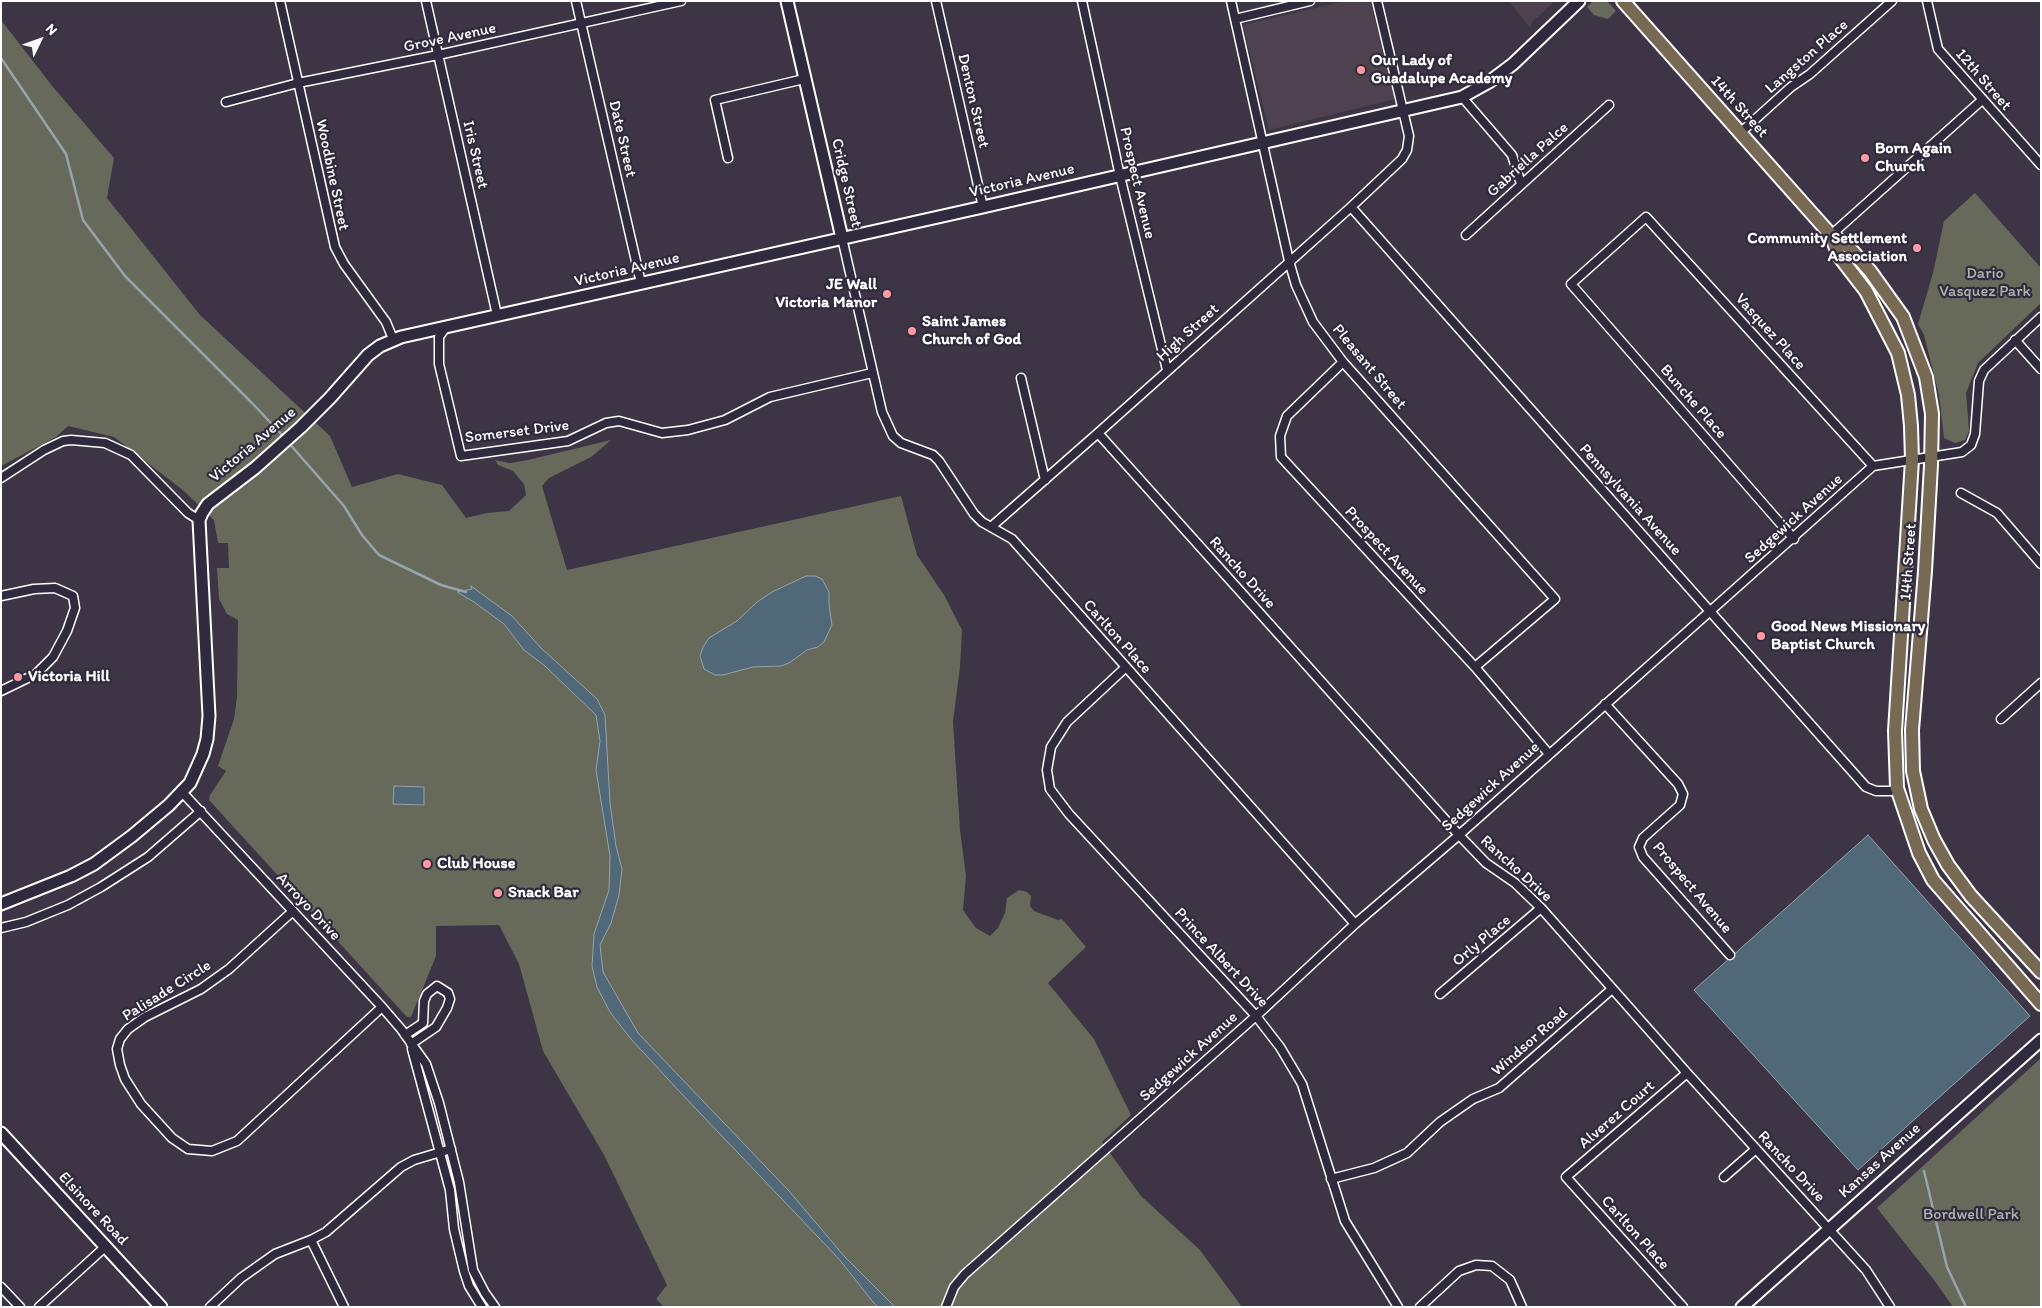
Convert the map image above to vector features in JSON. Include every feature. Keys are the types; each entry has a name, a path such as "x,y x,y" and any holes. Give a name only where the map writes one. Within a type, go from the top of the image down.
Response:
{"main road":[{"name":"14th Street","path":"1623,1 1831,235 1846,244 1870,271 1903,317 1926,378 1932,414 1932,456 1925,571 1912,730 1913,771 1921,810 1934,840 1948,865 1971,896 2041,972"},
{"name":"14th Street","path":"1831,235 1839,256 1866,291 1898,353 1908,394 1912,426 1912,460 1895,730 1897,788 1920,853 1933,880 2041,1004"}],"street":[{"name":"Woodbine Street","path":"280,1 335,247 344,264 386,322 393,339"},
{"name":"Iris Street","path":"426,1 498,315"},
{"name":"Date Street","path":"576,1 641,283"},
{"name":"Grove Avenue","path":"226,102 298,83 438,56 581,22 681,1"},
{"name":"Cridge Street","path":"787,1 872,373"},
{"name":"Denton Street","path":"936,1 983,207"},
{"name":"Prospect Avenue","path":"1082,1 1120,176 1167,370"},
{"name":"Pleasant Street","path":"1231,1 1289,261 1296,284 1313,322 1343,362 1555,599 1474,667"},
{"path":"1235,19 1310,1"},
{"path":"1377,1 1402,111"},
{"name":"Victoria Avenue","path":"199,520 208,504 255,468 301,427 368,355 393,339 1120,176 1462,97 1489,82 1513,64 1579,1"},
{"name":"Langston Place","path":"1740,133 1892,1"},
{"name":"12th Street","path":"1927,1 1938,49 2041,165"},
{"path":"728,158 715,100 804,79"},
{"path":"1462,97 1512,155 1521,184"},
{"path":"1831,235 1982,100"},
{"name":"Gabriella Palce","path":"1466,235 1609,105"},
{"name":"High Street","path":"990,526 1098,433 1351,207 1402,159 1407,150 1409,136 1402,111"},
{"name":"Pennsylvania Avenue","path":"1351,207 1866,787 1876,791 1891,791 1897,788"},
{"name":"Vasquez Place","path":"1571,284 1646,217 1873,466"},
{"name":"Bunche Place","path":"1571,284 1794,539"},
{"path":"1873,466 1962,452 1971,445 1975,434 1979,380 1984,370 2041,318"},
{"name":"Somerset Drive","path":"446,327 440,334 438,346 439,364 461,456 568,441 606,423 619,421 662,432 688,430 725,420 770,397 872,373"},
{"path":"2016,340 2041,369"},
{"name":"Prospect Avenue","path":"1343,362 1286,416 1280,436 1281,457 1474,667 1550,754"},
{"name":"Carlton Place","path":"872,373 882,412 892,436 909,447 933,455 939,461 974,514 1012,539 1355,924"},
{"path":"1022,378 1045,480"},
{"name":"Rancho Drive","path":"1098,433 1459,835 1486,863 1515,882 1541,908 1686,1073 1866,1270 1890,1307"},
{"path":"1,478 44,450 63,441 105,443 131,455 188,513 199,520 208,725 206,744 199,765 182,792 132,836 94,864 71,876 1,904"},
{"name":"Sedgewick Avenue","path":"946,1307 954,1287 965,1274 1256,1016 1355,924 1459,835 1794,539 1873,466"},
{"path":"1961,493 1997,513 2041,564"},
{"path":"1,596 34,589 55,588 74,596 75,608 67,631 53,657 36,674 1,691"},
{"name":"Prince Albert Drive","path":"1126,667 1067,722 1051,747 1047,770 1050,789 1069,814 1256,1016 1280,1047 1302,1084 1345,1221 1398,1307"},
{"path":"2001,719 2041,683"},
{"name":"Prospect Avenue","path":"1606,704 1678,784 1683,794 1680,805 1643,838 1639,847 1643,857 1730,954"},
{"name":"Arroyo Drive","path":"182,792 382,1007 426,1064 459,1182 473,1270 495,1307"},
{"path":"1,928 26,922 68,905 102,887 148,857 201,811"},
{"name":"Orly Place","path":"1440,994 1541,908"},
{"name":"Palisade Circle","path":"293,911 222,974 201,989 145,1018 128,1029 120,1039 117,1050 120,1065 140,1104 166,1132 188,1149 212,1150 237,1141 382,1007"},
{"path":"405,1035 423,1023 424,1000 427,994 437,986 448,993 450,999 447,1008 436,1027 411,1044"},
{"name":"Windsor Road","path":"1331,1179 1374,1168 1407,1153 1440,1122 1466,1103 1499,1088 1612,989"},
{"name":"Kansas Avenue","path":"1742,1307 2041,1040"},
{"name":"Arroyo Drive","path":"411,1044 450,1190 454,1229 464,1271 469,1286 482,1307"},
{"name":"Alverez Court","path":"1566,1177 1686,1073"},
{"name":"Elsinore Road","path":"1,1133 161,1307"},
{"path":"210,1307 241,1278 275,1254 326,1232 401,1167 414,1160 451,1148"},
{"path":"1724,1177 1756,1149"},
{"name":"Carlton Place","path":"1566,1177 1683,1307"},
{"path":"311,1240 344,1307"},
{"path":"39,1307 105,1247"},
{"path":"1420,1307 1460,1272 1476,1265 1492,1266 1510,1280 1522,1307"},
{"path":"1,1287 20,1307"}],"shaded area":[{"path":"1345,1 1370,1 1395,99 1269,130 1243,25"},
{"path":"1509,1 1555,1 1532,22 1530,28"}],"green space":[{"path":"1593,1 1607,1 1616,11 1608,19 1594,15 1587,7"},
{"path":"1,20 53,87 114,158 107,198 200,315 330,436 352,487 398,474 442,485 466,518 487,513 509,511 526,495 524,484 513,471 498,465 495,460 510,463 528,460 611,440 591,457 549,478 542,486 567,570 901,496 917,555 944,595 962,630 960,667 953,722 960,830 966,876 963,910 976,928 990,936 998,928 1005,913 1007,898 1019,890 1027,892 1031,896 1030,906 1034,911 1058,920 1062,919 1086,947 1048,983 1094,1039 1131,1115 1102,1142 1141,1196 1200,1250 1242,1307 664,1307 656,1299 667,1285 604,1155 543,1051 519,964 499,925 436,926 436,956 411,1017 407,1017 209,800 210,795 226,771 218,766 234,719 237,697 238,620 227,614 219,599 217,568 229,568 228,543 218,543 214,520 184,491 114,437 68,426 56,437 1,466"},
{"name":"Dario Vasquez Park","path":"1975,193 2041,268 2041,303 1978,363 1966,393 1969,431 1965,440 1955,443 1944,438 1939,395 1924,335 1918,324 1933,273 1944,221"},
{"name":"Bordwell Park","path":"2041,1058 2041,1307 1953,1307 1877,1208"}],"water":[{"path":"806,576 815,576 822,579 829,592 832,625 824,642 781,666 753,667 723,675 715,675 704,669 700,656 709,638 737,621 757,602 772,592"},
{"path":"471,586 512,616 541,648 597,699 605,715 610,803 616,846 622,869 619,895 611,923 600,945 603,972 638,1033 789,1191 844,1256 895,1307 878,1307 873,1302 839,1259 679,1091 631,1039 610,1012 597,987 592,966 594,934 609,890 610,856 596,770 600,741 596,715 545,666 524,650 504,624 457,592 472,589"},
{"path":"394,786 424,787 424,805 393,804"},
{"path":"1868,835 2030,1016 1858,1170 1694,990"}],"waterway":[{"path":"1,58 66,154 83,220 125,276 285,438"},
{"path":"288,442 344,506 362,535 379,555 441,585 466,592"},
{"path":"1924,1171 1947,1267 1966,1307"}],"place":[{"name":"Our Lady of Guadalupe Academy","path":"1361,70"},
{"name":"Born Again Church","path":"1865,158"},
{"name":"Community Settlement Association","path":"1917,248"},
{"name":"JE Wall Victoria Manor","path":"887,294"},
{"name":"Saint James Church of God","path":"912,331"},
{"name":"Good News Missionary Baptist Church","path":"1761,636"},
{"name":"Victoria Hill","path":"18,677"},
{"name":"Club House","path":"427,864"},
{"name":"Snack Bar","path":"498,893"}]}
